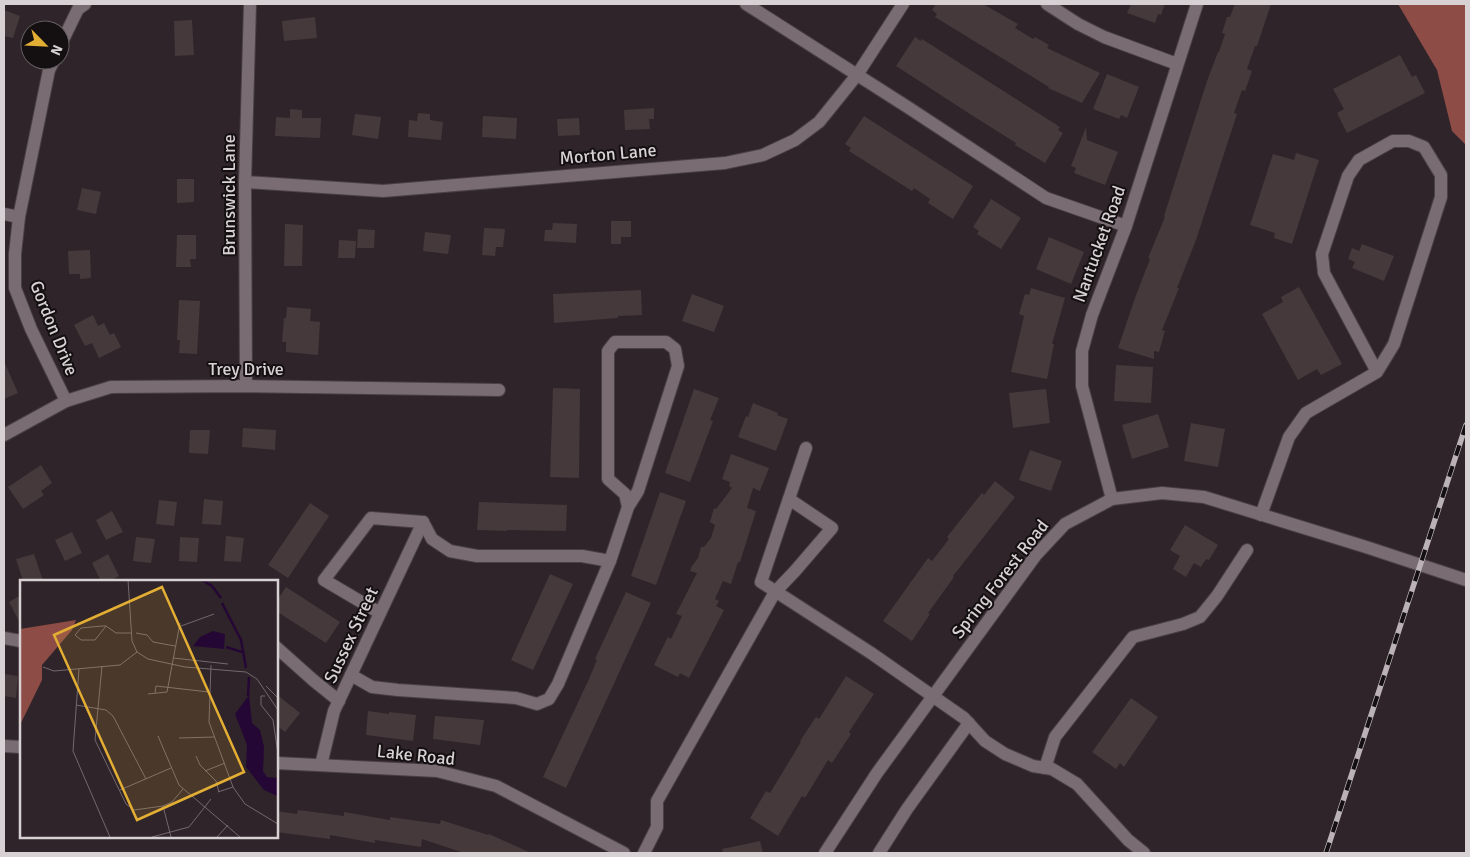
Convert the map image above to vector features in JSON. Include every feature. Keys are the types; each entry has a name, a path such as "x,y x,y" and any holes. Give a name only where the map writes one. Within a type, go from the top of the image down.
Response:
{"street":[{"path":"70,26 78,10 85,4"},
{"name":"Brunswick Lane","path":"246,386 245,182 250,4"},
{"path":"746,4 1046,198 1126,226"},
{"name":"Morton Lane","path":"245,182 383,191 726,163 763,155 795,140 819,122 857,74 903,4"},
{"path":"1047,4 1078,24 1104,37 1177,64"},
{"name":"Nantucket Road","path":"1112,499 1082,386 1082,351 1092,315 1126,226 1197,4"},
{"name":"Gordon Drive","path":"49,70 19,217 15,254 15,288 31,329 66,401"},
{"path":"1261,515 1289,437 1306,413 1377,372 1394,344 1441,197 1441,175 1424,146 1409,141 1393,141 1359,160 1348,176 1322,254 1324,273 1377,372"},
{"path":"4,214 19,217"},
{"path":"351,675 372,687 516,698 537,704 549,699 558,684 610,561 628,507 638,490 678,366 675,349 666,342 615,342 608,351 608,479 625,494 628,507"},
{"name":"Trey Drive","path":"4,435 66,401 111,388 246,386 498,390"},
{"path":"806,448 761,582 871,653 933,696 968,723 985,741 1005,754 1034,766 1052,769 1077,784 1128,840 1144,853"},
{"name":"Spring Forest Road","path":"825,853 877,773 1036,555 1065,524 1112,499 1162,493 1204,497 1466,580"},
{"path":"644,853 658,827 657,801 775,592 832,528 789,498"},
{"path":"380,613 324,580 371,518 423,522 432,539 450,551 477,556 582,556 610,561"},
{"name":"Sussex Street","path":"321,765 334,711 423,522"},
{"path":"1044,768 1055,737 1133,637 1182,624 1200,617 1217,596 1247,550"},
{"path":"4,638 20,641"},
{"path":"278,649 339,701"},
{"path":"879,853 906,809 968,723"},
{"path":"4,746 20,747"},
{"name":"Lake Road","path":"278,763 438,771 496,786 624,853"}],"shaded area":[{"path":"1398,4 1466,4 1466,145 1452,131 1437,70"}],"building":[{"path":"936,4 983,4 1018,24 1015,28 1033,39 1035,37 1049,45 1047,48 1100,73 1082,103 1048,88 935,17 937,14 932,10"},
{"path":"1131,4 1165,4 1161,15 1158,14 1155,23 1127,13"},
{"path":"1235,4 1271,4 1247,69 1252,71 1245,91 1242,90 1234,113 1237,114 1196,240 1162,330 1165,331 1159,352 1154,351 1154,359 1118,348 1150,259 1148,258 1165,217 1207,81 1225,34 1222,33 1227,17 1230,17"},
{"path":"4,10 20,16 13,38 4,36"},
{"path":"315,17 317,38 284,41 282,21"},
{"path":"192,20 194,55 175,56 174,21"},
{"path":"915,37 921,41 922,39 1060,127 1058,130 1063,133 1045,163 896,66"},
{"path":"1400,55 1412,77 1416,75 1425,93 1347,133 1337,113 1344,109 1333,89"},
{"path":"1107,74 1139,87 1127,118 1121,115 1119,119 1093,109"},
{"path":"654,108 654,119 649,119 650,129 625,130 624,110"},
{"path":"290,109 302,110 302,118 321,118 320,138 275,136 276,117 290,118"},
{"path":"418,113 430,114 430,120 443,122 441,140 408,137 409,120 417,121"},
{"path":"355,114 381,117 378,139 352,135"},
{"path":"483,116 517,118 516,139 482,137"},
{"path":"864,116 973,186 953,219 928,203 930,199 914,188 912,191 849,151 851,148 845,144"},
{"path":"579,118 580,135 558,136 557,119"},
{"path":"1086,127 1087,140 1118,152 1105,185 1074,173 1076,168 1071,166"},
{"path":"1296,153 1319,160 1292,244 1274,238 1275,233 1250,225 1273,154 1294,160"},
{"path":"177,179 194,179 194,202 177,203"},
{"path":"82,188 101,192 96,214 77,210"},
{"path":"991,199 1021,218 1001,249 977,234 979,231 973,227"},
{"path":"611,221 631,221 631,237 621,237 621,244 611,244"},
{"path":"553,223 577,224 576,243 544,241 545,230 552,230"},
{"path":"285,224 303,225 302,266 284,266"},
{"path":"484,228 505,229 503,247 496,247 495,256 482,255"},
{"path":"358,229 375,230 374,248 357,248"},
{"path":"425,232 451,235 448,254 423,251"},
{"path":"177,235 196,235 196,259 190,259 191,267 176,267"},
{"path":"1049,237 1084,252 1071,284 1036,269"},
{"path":"339,240 356,241 355,258 338,258"},
{"path":"1362,244 1394,256 1384,281 1352,268 1355,262 1348,259 1352,248 1359,251"},
{"path":"90,250 91,278 80,279 80,274 69,274 68,251"},
{"path":"1299,287 1342,364 1321,375 1317,369 1298,380 1262,314 1283,302 1281,297"},
{"path":"1031,288 1065,298 1052,344 1054,344 1047,379 1011,372 1024,316 1019,314 1025,294 1029,295"},
{"path":"641,290 642,315 554,323 553,294"},
{"path":"692,294 724,306 714,332 682,321"},
{"path":"179,300 200,301 197,354 179,353 180,340 177,340"},
{"path":"287,307 311,309 310,321 320,322 318,355 286,352 286,342 282,342"},
{"path":"93,315 98,326 104,323 110,335 114,333 121,347 99,358 92,343 85,346 74,325"},
{"path":"4,361 18,393 4,399"},
{"path":"1116,365 1153,367 1151,403 1114,401"},
{"path":"553,388 580,389 579,478 550,477"},
{"path":"694,389 719,398 710,420 713,421 690,482 665,473"},
{"path":"1046,389 1050,423 1013,428 1009,393"},
{"path":"753,403 788,419 776,451 738,437"},
{"path":"1158,414 1169,447 1132,459 1122,425"},
{"path":"1191,423 1225,429 1218,467 1184,461"},
{"path":"243,428 276,430 275,450 242,447"},
{"path":"190,430 210,430 208,454 189,453"},
{"path":"1030,450 1062,461 1051,491 1019,480"},
{"path":"731,454 769,468 760,491 753,488 747,508 756,511 731,584 723,581 715,599 719,601 716,606 724,610 689,678 680,673 678,677 654,665 668,637 671,639 682,616 676,614 697,573 690,571 692,566 698,558 701,547 704,547 711,538 715,525 710,522 714,508 716,509 732,488 729,486 730,482 722,479"},
{"path":"41,465 52,483 41,491 44,495 23,509 8,487"},
{"path":"995,481 1015,497 953,576 912,641 883,621 928,558 932,561 949,539 947,537 982,493 984,495"},
{"path":"660,492 686,501 656,585 631,576"},
{"path":"204,499 223,501 221,525 202,524"},
{"path":"159,500 177,502 174,526 156,524"},
{"path":"479,502 567,505 566,531 477,530"},
{"path":"310,503 329,516 288,578 268,565"},
{"path":"112,511 123,532 106,540 96,520"},
{"path":"1185,525 1218,545 1209,560 1206,559 1201,567 1194,563 1186,577 1173,569 1180,556 1170,550"},
{"path":"72,532 82,553 65,561 55,540"},
{"path":"226,536 244,538 241,562 224,561"},
{"path":"136,537 155,539 151,563 133,561"},
{"path":"180,537 199,538 197,562 179,561"},
{"path":"34,554 43,580 23,580 16,559"},
{"path":"108,554 119,576 112,580 100,580 92,563"},
{"path":"550,574 573,584 533,670 511,660"},
{"path":"286,587 340,622 326,643 278,612 278,599"},
{"path":"626,592 651,603 566,788 543,777 589,679 597,660 595,659"},
{"path":"20,596 20,623 9,602"},
{"path":"4,674 18,676 16,698 4,696"},
{"path":"846,676 874,694 849,732 851,734 832,763 828,760 805,798 802,796 778,836 750,818 766,791 770,793 800,741 816,717 819,719"},
{"path":"278,696 300,713 285,732 278,727"},
{"path":"1131,698 1158,717 1124,767 1120,763 1116,769 1092,752"},
{"path":"368,711 416,715 413,741 366,735"},
{"path":"435,716 484,720 480,745 433,739"},
{"path":"298,810 344,816 344,812 390,820 390,817 440,824 441,820 489,834 531,853 464,853 422,839 421,847 375,840 375,843 330,835 330,839 278,832 278,811 297,814"},
{"path":"760,841 763,853 723,853 722,849"}],"railway":[{"path":"1326,853 1466,425"}]}
